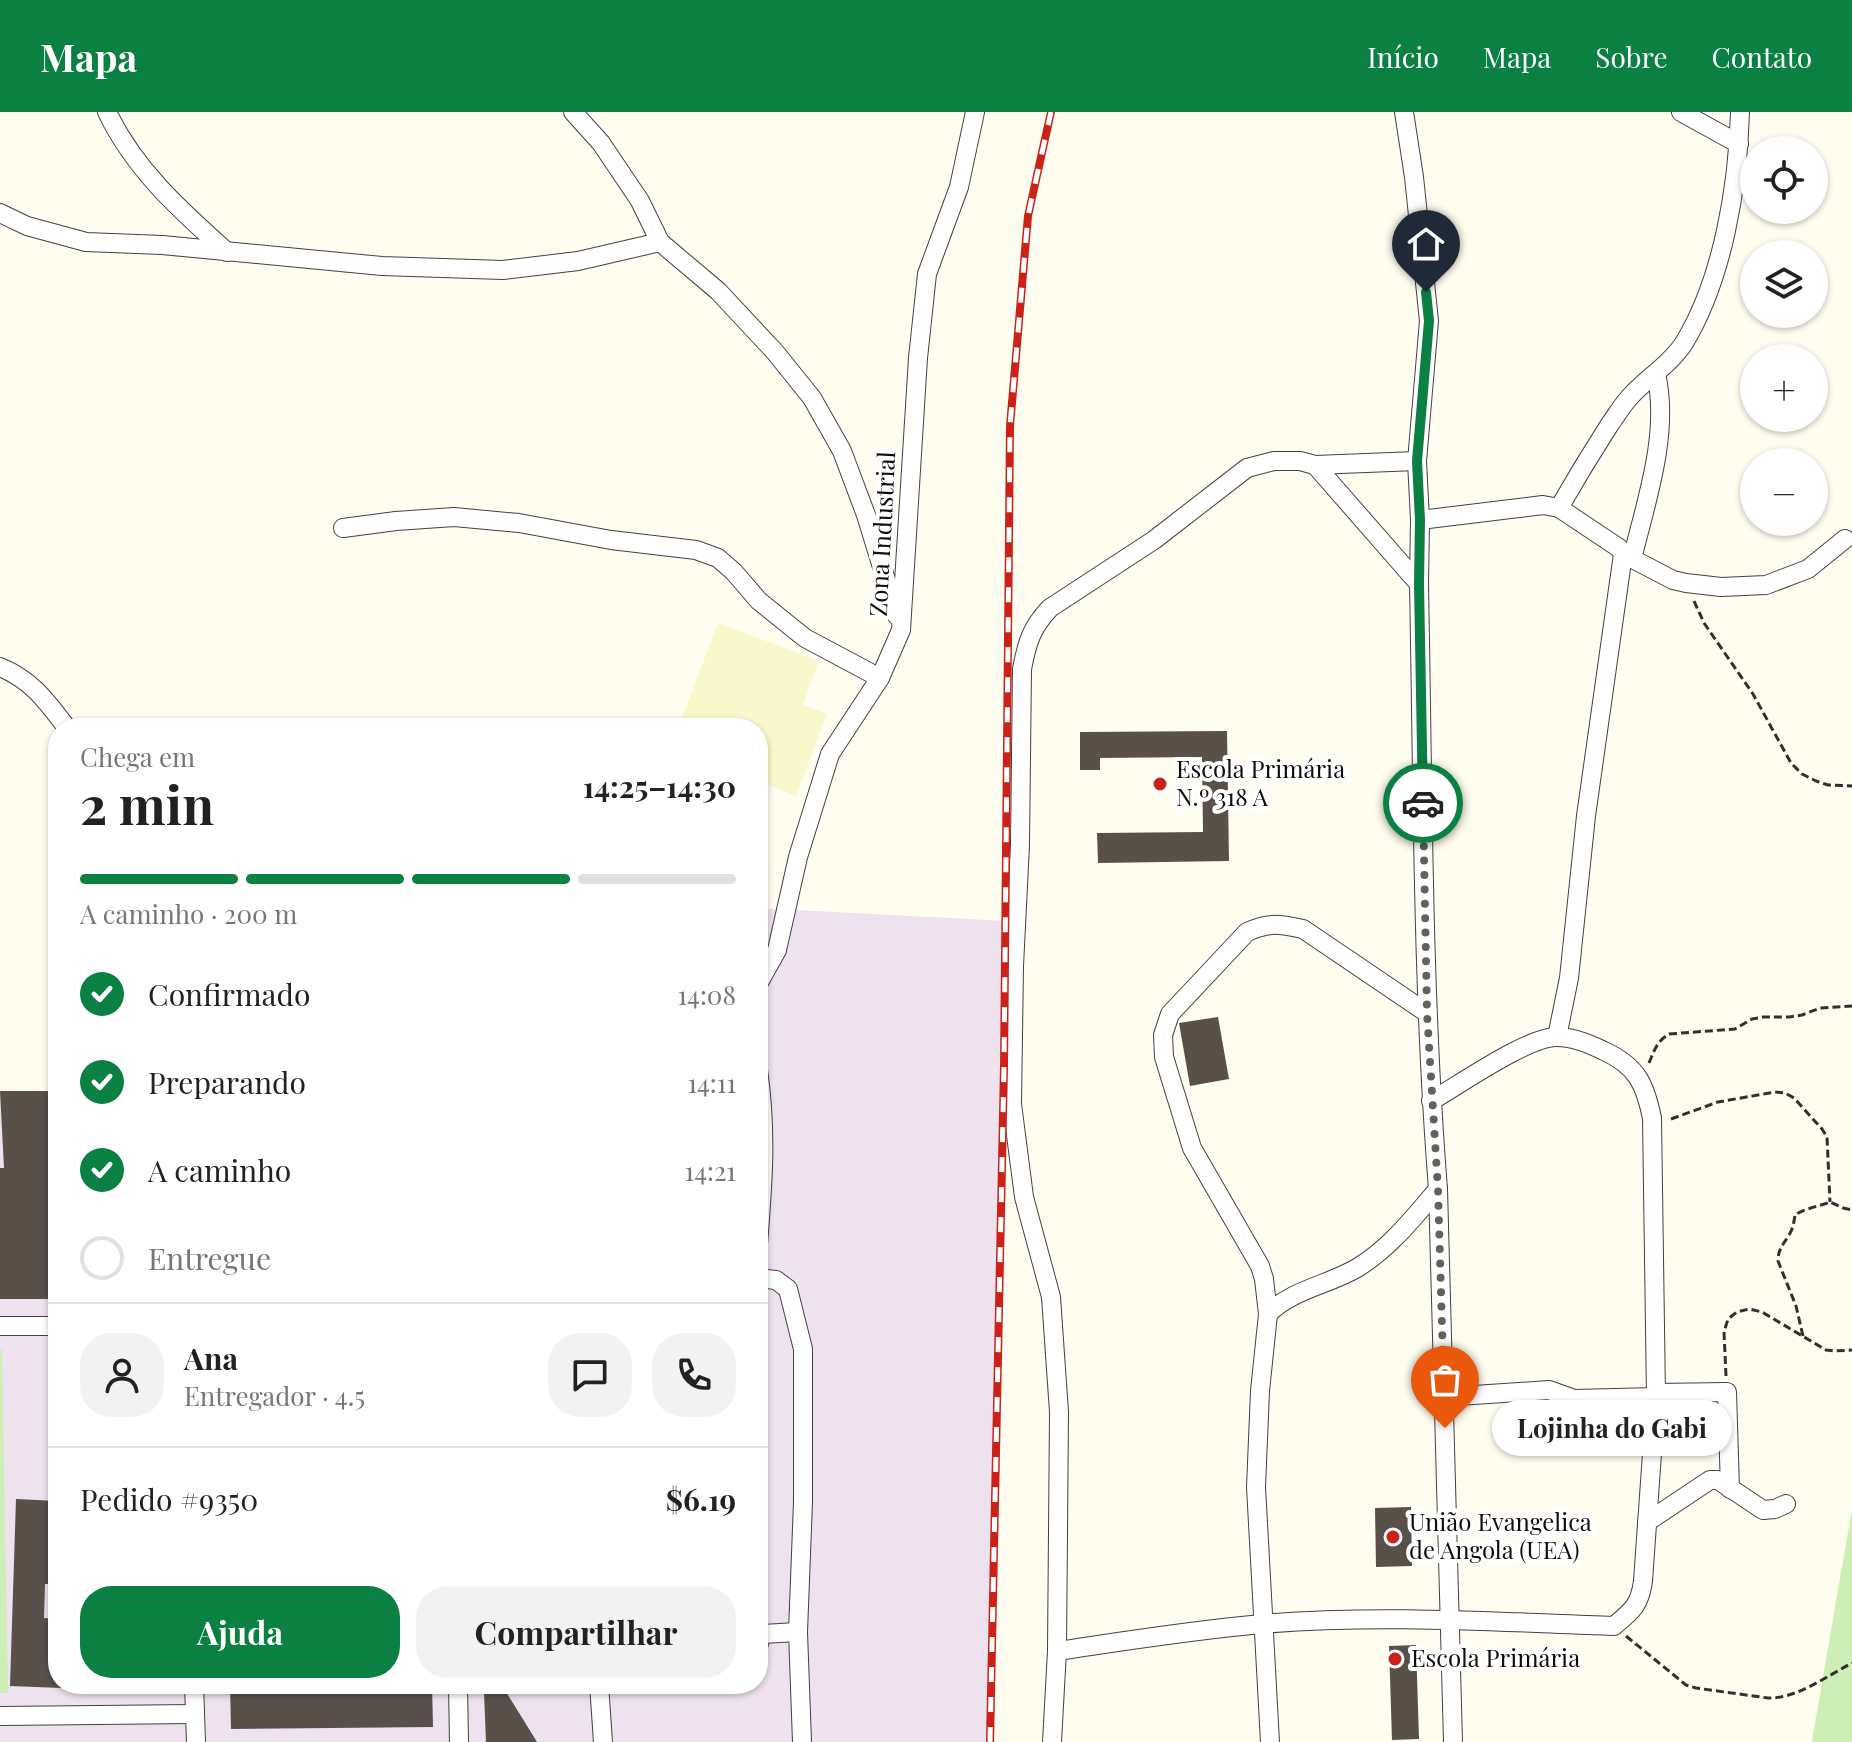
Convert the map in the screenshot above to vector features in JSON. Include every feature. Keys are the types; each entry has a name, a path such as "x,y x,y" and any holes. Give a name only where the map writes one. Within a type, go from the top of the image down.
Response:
{"street":[{"path":"107,112 139,164 175,206 227,252"},
{"path":"573,112 601,143 640,201 660,242 718,291 775,352 812,398 842,451 866,515 901,630"},
{"name":"Zona Industrial","path":"768,966 777,950 798,857 830,754 880,678 901,630 918,358 927,274 959,187 975,112"},
{"path":"1404,112 1429,321 1417,461 1419,584 1427,1013 1438,1189 1453,1742"},
{"path":"1681,112 1739,144"},
{"path":"1559,508 1628,398 1683,345 1713,282 1727,225 1739,144 1740,112"},
{"path":"0,213 27,226 86,242 162,245 382,266 503,270 578,261 660,242"},
{"path":"1557,1037 1569,978 1586,816 1627,556 1652,482 1661,415 1656,374"},
{"path":"1052,1742 1057,1651 1059,1412 1051,1297 1024,1197 1012,1104 1022,669 1027,642 1038,621 1050,608 1154,540 1247,468 1274,461 1300,461 1315,465 1417,461"},
{"path":"1315,465 1419,584"},
{"path":"1420,520 1543,505 1559,508 1627,556 1673,580 1721,587 1766,585 1808,569 1845,539"},
{"path":"343,528 454,517 519,523 611,540 696,550 718,558 759,601 805,638 880,678"},
{"path":"0,667 17,674 43,696 60,718"},
{"path":"1270,1742 1256,1487 1260,1391 1268,1314 1264,1279 1260,1266 1192,1148 1164,1057 1163,1035 1170,1014 1247,932 1262,925 1280,924 1303,929 1427,1013"},
{"path":"1057,1651 1262,1624 1449,1620 1614,1626 1633,1611 1641,1596 1656,1395 1652,1125 1647,1093 1635,1073 1618,1057 1587,1043 1557,1037 1540,1039 1523,1047 1431,1101"},
{"path":"1268,1314 1289,1297 1324,1284 1368,1260 1397,1236 1438,1189"},
{"path":"768,1279 776,1280 788,1289 803,1349 803,1502 798,1632 802,1742"},
{"path":"0,1326 48,1326"},
{"path":"1444,1397 1549,1390 1574,1399 1727,1392 1730,1489"},
{"path":"1647,1522 1710,1480 1718,1480 1763,1510 1786,1504"},
{"path":"768,1634 798,1632"},
{"path":"194,1694 196,1742"},
{"path":"459,1742 462,1694"},
{"path":"600,1694 603,1742"},
{"path":"0,1716 195,1714"}],"path":[{"path":"1686,583 1704,623 1753,694 1791,763 1802,774 1816,781 1852,786"},
{"path":"1641,1083 1656,1046 1669,1034 1735,1029 1752,1019 1789,1017 1820,1008 1852,1005"},
{"path":"1652,1125 1718,1102 1785,1093 1794,1098 1827,1137 1830,1202"},
{"path":"1803,1336 1796,1306 1778,1261 1781,1247 1792,1232 1795,1215 1799,1212 1830,1202 1852,1210"},
{"path":"1727,1392 1724,1332 1728,1319 1737,1312 1749,1309 1762,1312 1826,1350 1852,1350"},
{"path":"1614,1626 1686,1685 1696,1688 1778,1698 1790,1695 1852,1663"}],"shaded area":[{"path":"768,909 1006,921 994,1742 0,1742 0,1091 48,1091 48,1694 768,1694"}],"green space":[{"path":"718,623 819,661 803,705 827,714 796,796 768,785 768,718 682,718"},
{"path":"2,1350 8,1693 0,1693"},
{"path":"1852,1509 1852,1742 1812,1742 1812,1741"}],"building":[{"path":"1227,731 1229,861 1098,863 1097,833 1203,832 1202,757 1100,758 1100,770 1080,770 1080,732"},
{"path":"1218,1017 1229,1079 1190,1086 1179,1023"},
{"path":"0,1091 48,1091 48,1299 0,1299 0,1168 4,1168"},
{"path":"16,1499 48,1501 48,1584 45,1584 44,1618 48,1618 48,1687 10,1686"},
{"name":"União Evangelica de Angola (UEA)","path":"1411,1507 1412,1566 1376,1567 1375,1508"},
{"path":"1416,1645 1419,1739 1392,1740 1389,1646"},
{"path":"230,1694 432,1694 433,1727 231,1729"},
{"path":"484,1694 507,1694 537,1742 486,1742"}],"railway":[{"path":"990,1742 1004,1067 1010,426 1028,216 1051,112"}],"way so far":[{"path":"1423,803 1427,1013 1438,1189 1445,1428"}],"place":[{"name":"Escola Primária N.º 318 A","path":"1160,784"},
{"name":"Lojinha do Gabi","path":"1445,1428"},
{"name":"União Evangelica de Angola (UEA)","path":"1393,1537"},
{"name":"Escola Primária","path":"1395,1659"}],"route":[{"path":"1423,803 1417,461 1429,321 1426,292"}]}
